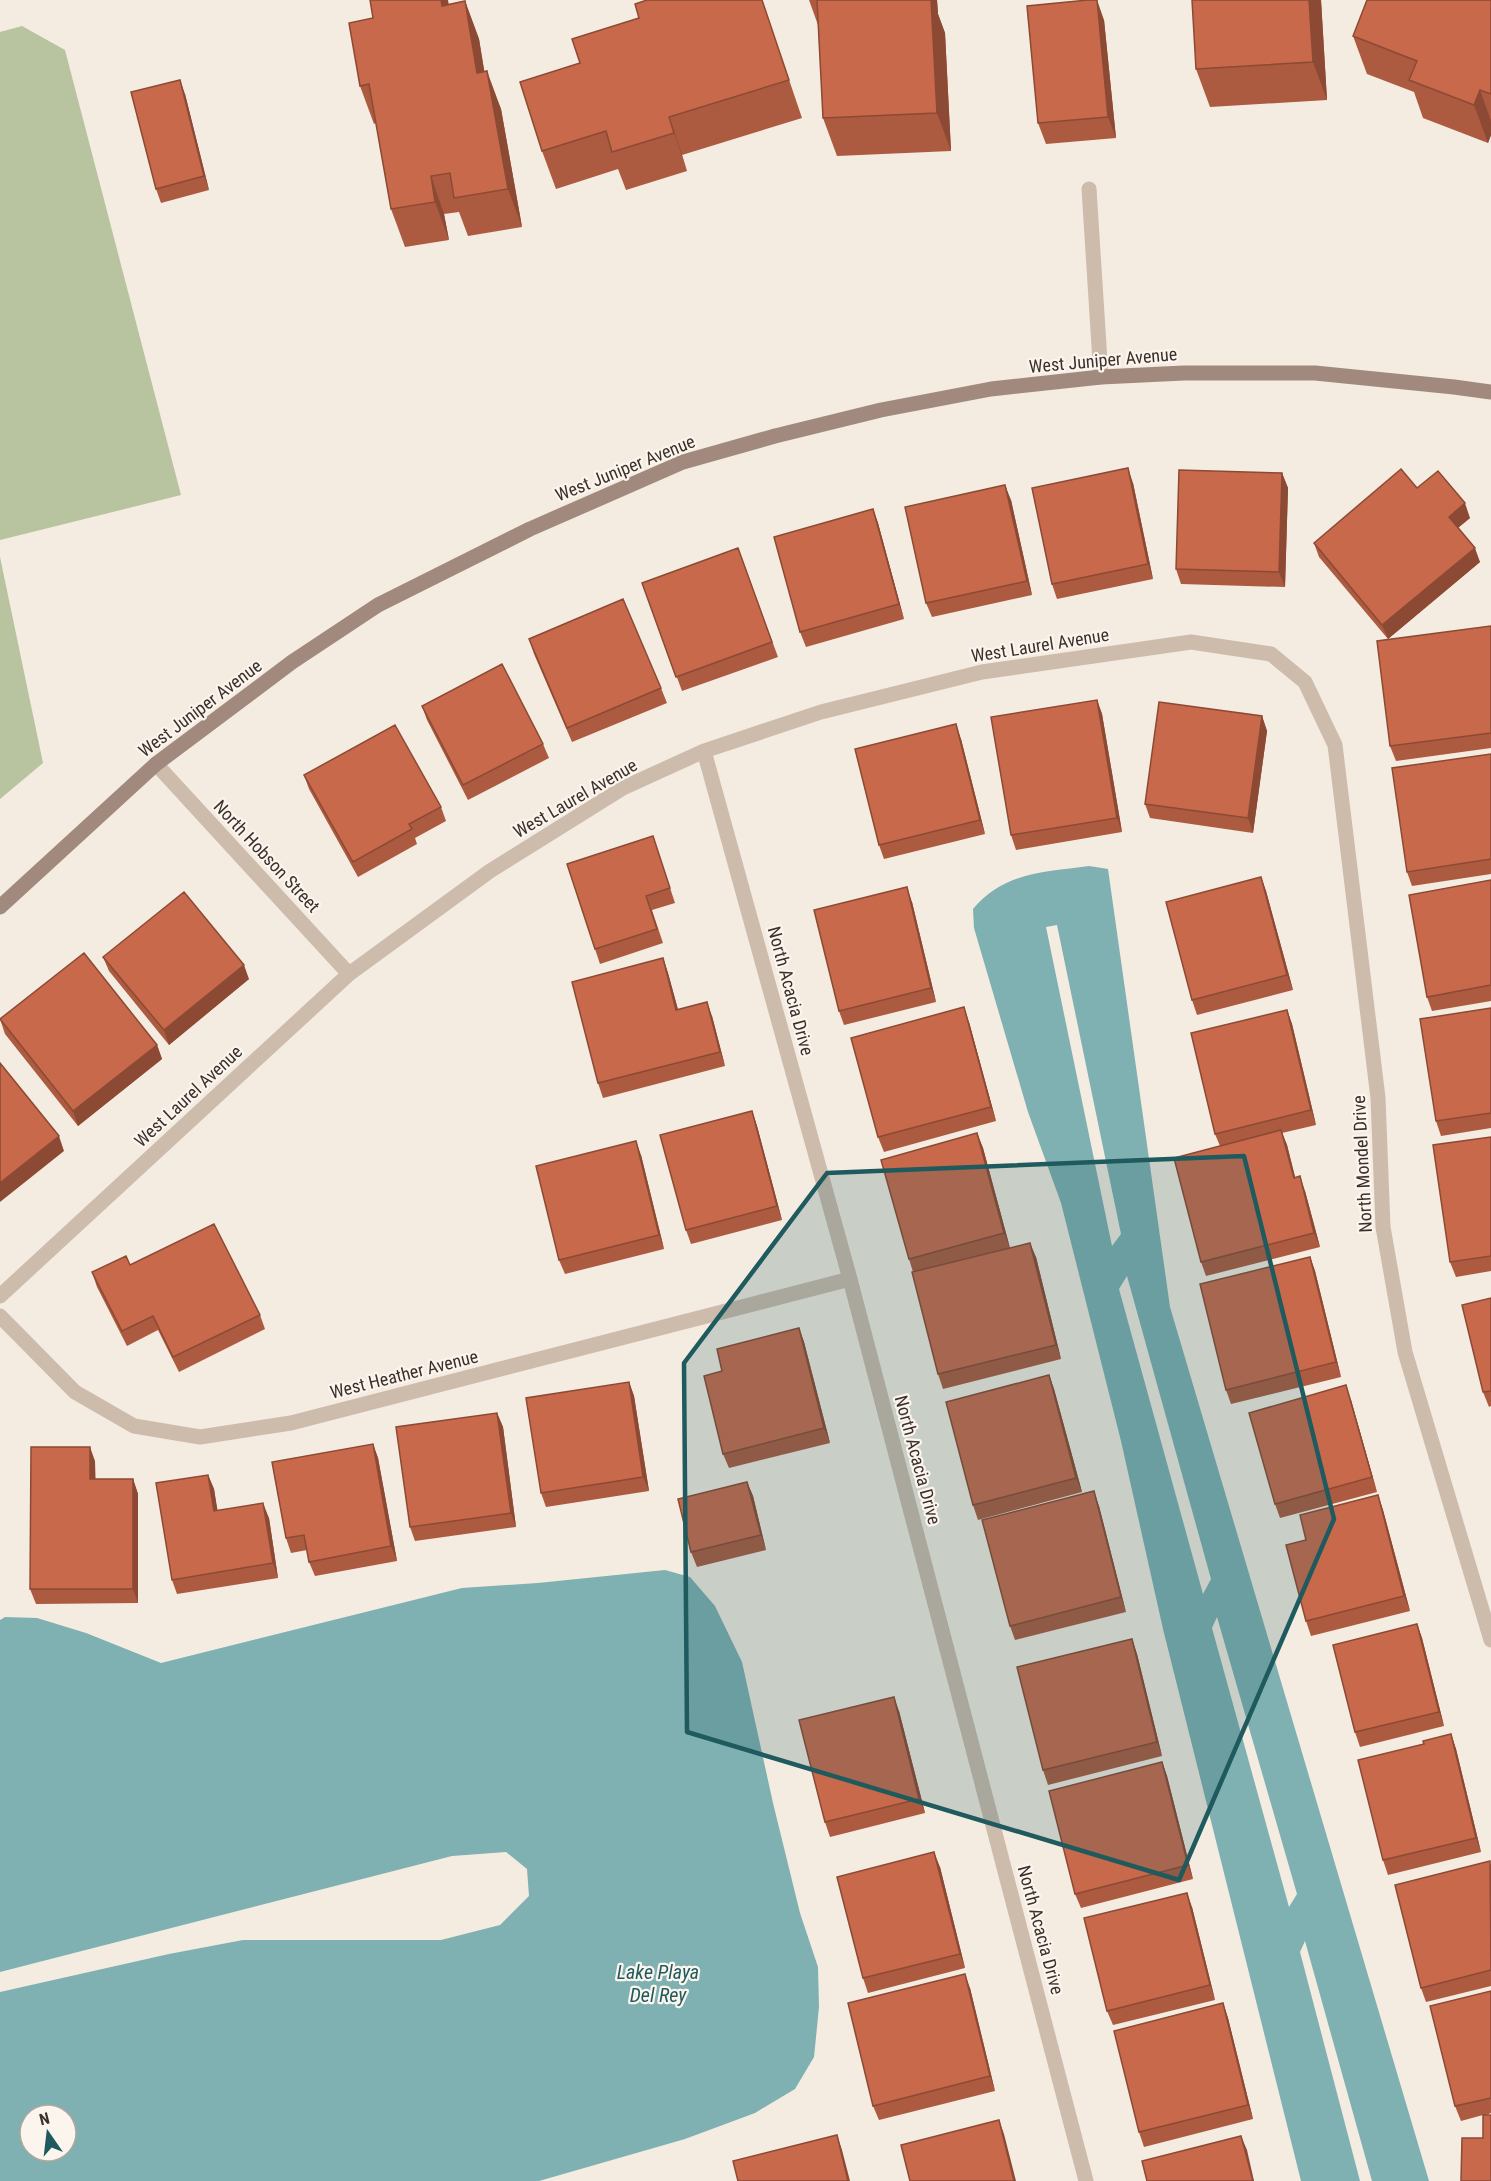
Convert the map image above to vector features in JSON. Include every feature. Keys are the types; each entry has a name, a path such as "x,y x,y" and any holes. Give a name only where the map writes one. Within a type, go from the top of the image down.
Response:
{"street":[{"path":"1089,189 1101,377"},
{"name":"West Juniper Avenue","path":"0,907 156,764 292,662 378,605 530,529 683,462 881,410 990,389 1101,377 1184,373 1315,373 1491,392"},
{"name":"West Laurel Avenue","path":"0,1296 349,974 490,871 623,788 704,751 821,712 982,672 1191,642 1271,654 1305,682"},
{"name":"North Mondel Drive","path":"1305,682 1335,745 1378,1098 1383,1227 1406,1352 1491,1640"},
{"name":"North Acacia Drive","path":"704,751 850,1279 1086,2181"},
{"name":"North Hobson Street","path":"156,764 349,974"},
{"name":"West Heather Avenue","path":"0,1316 75,1392 134,1426 200,1437 291,1423 850,1279"}],"highlighted area":[{"path":"1244,1156 1334,1519 1179,1880 687,1732 684,1363 827,1173"}],"green space":[{"path":"22,26 65,50 181,495 0,540 0,32"},
{"path":"0,557 43,763 0,799"}],"water":[{"path":"1089,866 1108,869 1170,1307 1429,2181 1372,2181 1305,1941 1300,1952 1360,2181 1301,2181 1163,1629 1121,1441 1061,1203 1028,1112 974,928 973,909 998,888 1041,872","holes":["1057,925 1121,1234 1112,1246 1046,927","1127,1276 1211,1579 1203,1594 1119,1289","1217,1617 1297,1894 1289,1907 1212,1628"]},
{"name":"Lake Playa Del Rey","path":"665,1570 690,1577 715,1606 742,1662 800,1913 818,1967 819,2007 814,2057 795,2089 755,2113 685,2139 539,2181 0,2181 0,1992 243,1940 441,1940 500,1925 529,1896 527,1869 506,1852 452,1856 0,1972 0,1620 5,1617 37,1618 86,1633 161,1663 462,1588"}],"building":[{"path":"370,0 441,0 442,6 465,1 477,73 487,71 508,189 454,198 450,173 431,176 435,202 391,209 369,84 360,86 349,23 373,18"},
{"path":"647,0 762,0 789,80 669,117 674,133 612,152 606,131 542,151 520,82 580,63 572,39 639,18 635,4"},
{"path":"817,0 931,0 937,113 823,118"},
{"path":"1097,0 1108,117 1038,123 1027,6"},
{"path":"1192,0 1309,0 1313,62 1196,69"},
{"path":"1367,0 1491,0 1491,94 1480,90 1474,105 1409,80 1417,61 1353,36"},
{"path":"180,80 204,176 156,189 131,92"},
{"path":"1128,468 1148,564 1052,584 1032,488"},
{"path":"1401,469 1417,488 1438,471 1465,503 1449,517 1475,548 1382,625 1314,543"},
{"path":"1179,470 1282,473 1279,572 1176,569"},
{"path":"1005,485 1027,581 926,603 905,507"},
{"path":"873,509 899,604 800,632 774,537"},
{"path":"738,548 772,642 676,677 642,583"},
{"path":"623,599 661,688 567,728 529,639"},
{"path":"1491,626 1491,733 1390,746 1377,641"},
{"path":"502,664 543,744 463,785 422,706"},
{"path":"1097,700 1117,818 1011,835 991,717"},
{"path":"1159,702 1262,716 1248,818 1145,804"},
{"path":"956,724 980,820 879,845 855,749"},
{"path":"395,725 441,807 409,824 412,829 353,862 304,775"},
{"path":"1491,754 1491,859 1407,872 1392,768"},
{"path":"653,836 670,888 646,896 657,929 595,949 567,864"},
{"path":"1261,877 1287,975 1192,1000 1166,902"},
{"path":"1491,880 1491,985 1427,997 1409,895"},
{"path":"907,887 931,988 839,1011 814,910"},
{"path":"184,892 244,965 164,1030 103,957"},
{"path":"84,953 157,1045 73,1111 0,1019"},
{"path":"663,958 676,1010 707,1002 720,1052 598,1083 572,982"},
{"path":"964,1007 991,1107 878,1137 851,1038"},
{"path":"1491,1008 1491,1113 1436,1121 1420,1019"},
{"path":"1287,1010 1311,1110 1215,1134 1191,1033"},
{"path":"0,1063 59,1136 0,1183"},
{"path":"752,1111 777,1206 686,1230 660,1135"},
{"path":"1281,1130 1294,1178 1300,1176 1314,1233 1201,1262 1174,1158"},
{"path":"977,1133 1004,1233 909,1259 881,1160"},
{"path":"1491,1137 1491,1256 1450,1262 1433,1145"},
{"path":"636,1141 659,1235 559,1260 536,1166"},
{"path":"214,1224 260,1315 173,1357 153,1316 122,1331 92,1272 126,1256 130,1265"},
{"path":"1030,1243 1056,1345 938,1374 912,1272"},
{"path":"1310,1257 1336,1362 1226,1390 1200,1284"},
{"path":"1491,1298 1491,1391 1483,1392 1462,1305"},
{"path":"799,1328 824,1428 723,1454 704,1376 722,1371 717,1349"},
{"path":"1049,1375 1076,1478 973,1505 946,1402"},
{"path":"629,1382 643,1477 541,1493 526,1398"},
{"path":"1346,1385 1372,1477 1275,1504 1249,1413"},
{"path":"497,1413 511,1513 410,1527 396,1427"},
{"path":"373,1444 391,1546 309,1562 304,1535 286,1538 272,1462"},
{"path":"31,1447 90,1447 90,1479 133,1479 133,1589 30,1589"},
{"path":"208,1475 214,1511 263,1503 273,1563 172,1580 156,1483"},
{"path":"747,1482 761,1535 691,1552 678,1499"},
{"path":"1094,1491 1121,1597 1010,1626 982,1520"},
{"path":"1378,1495 1404,1596 1306,1621 1286,1545 1306,1540 1300,1515"},
{"path":"1417,1624 1439,1712 1355,1732 1333,1645"},
{"path":"1132,1639 1157,1742 1043,1770 1017,1667"},
{"path":"894,1697 919,1799 825,1822 799,1720"},
{"path":"1451,1734 1476,1838 1383,1860 1358,1760 1424,1744 1423,1741"},
{"path":"1162,1762 1188,1865 1075,1894 1049,1791"},
{"path":"934,1852 960,1954 863,1978 837,1877"},
{"path":"1490,1861 1491,1970 1421,1988 1395,1885"},
{"path":"1187,1893 1210,1985 1107,2011 1084,1918"},
{"path":"965,1974 990,2076 873,2106 848,2003"},
{"path":"1491,1991 1491,2098 1455,2106 1430,2006"},
{"path":"1223,2003 1248,2105 1139,2132 1114,2031"},
{"path":"1483,2115 1491,2115 1491,2181 1461,2181 1462,2138 1483,2138"},
{"path":"999,2120 1014,2181 910,2181 901,2145"},
{"path":"837,2135 848,2181 738,2181 733,2161"},
{"path":"1241,2136 1253,2181 1147,2181 1142,2161"}]}
